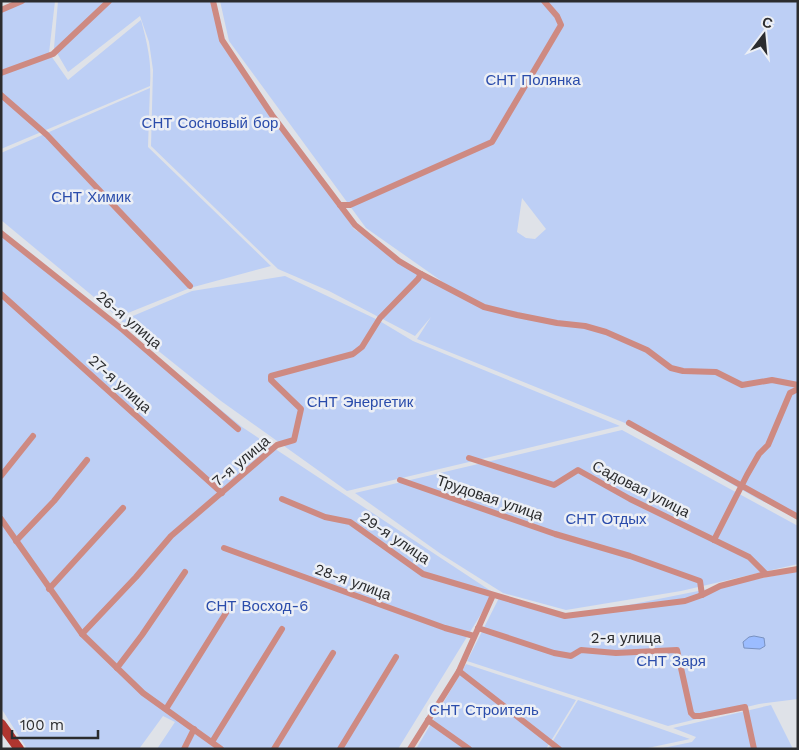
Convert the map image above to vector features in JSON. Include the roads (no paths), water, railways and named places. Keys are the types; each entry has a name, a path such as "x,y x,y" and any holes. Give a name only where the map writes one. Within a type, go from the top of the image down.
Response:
{"main road":[{"path":"1,724 19,749"}],"street":[{"path":"1,10 22,1"},
{"path":"1,73 53,54 109,1"},
{"path":"213,1 222,40 272,115 355,224 399,261 484,306 517,315 557,323 585,326 606,332 647,350 671,368 683,371 716,372 742,385 772,380 798,387"},
{"path":"340,205 350,204 492,142 561,25 557,16 544,1"},
{"path":"1,95 47,135 190,286"},
{"name":"26-я улица","path":"1,233 122,330 238,429"},
{"name":"7-я улица","path":"82,634 136,577 171,536 277,445 294,440 301,409 271,380 271,376 353,354 362,347 380,318 421,274"},
{"name":"27-я улица","path":"1,294 222,492"},
{"path":"714,540 759,454 768,445 790,393 798,387"},
{"path":"629,424 798,517"},
{"path":"1,476 33,436"},
{"name":"Садовая улица","path":"469,458 554,485 578,470 630,499 749,556 766,574"},
{"path":"16,541 54,501 87,460"},
{"name":"Трудовая улица","path":"400,480 554,534 630,556 700,581 702,595"},
{"name":"29-я улица","path":"282,500 325,517 350,522 423,574 564,616 685,601 720,586 766,574 798,569"},
{"path":"49,588 122,508"},
{"path":"1,519 82,634 143,693 221,749"},
{"name":"28-я улица","path":"224,548 445,628 474,636"},
{"path":"117,668 142,636 185,572"},
{"path":"410,749 459,671 494,595"},
{"path":"166,709 229,608"},
{"name":"2-я улица","path":"478,628 554,653 571,656 581,650 616,653 677,650 691,713 694,716 700,716 745,708 754,749"},
{"path":"212,742 282,629"},
{"path":"274,749 333,653"},
{"path":"340,749 396,657"},
{"path":"459,671 559,749"},
{"path":"428,720 469,749"},
{"path":"184,749 194,729"}],"water":[{"path":"749,637 764,638 765,646 760,649 744,648 743,642"}],"park label":[{"name":"СНТ Полянка","path":"533,80"},
{"name":"СНТ Сосновый бор","path":"210,123"},
{"name":"СНТ Химик","path":"91,197"},
{"name":"СНТ Энергетик","path":"360,402"},
{"name":"СНТ Отдых","path":"606,519"},
{"name":"СНТ Восход-6","path":"257,606"},
{"name":"СНТ Заря","path":"671,661"},
{"name":"СНТ Строитель","path":"484,710"}]}
